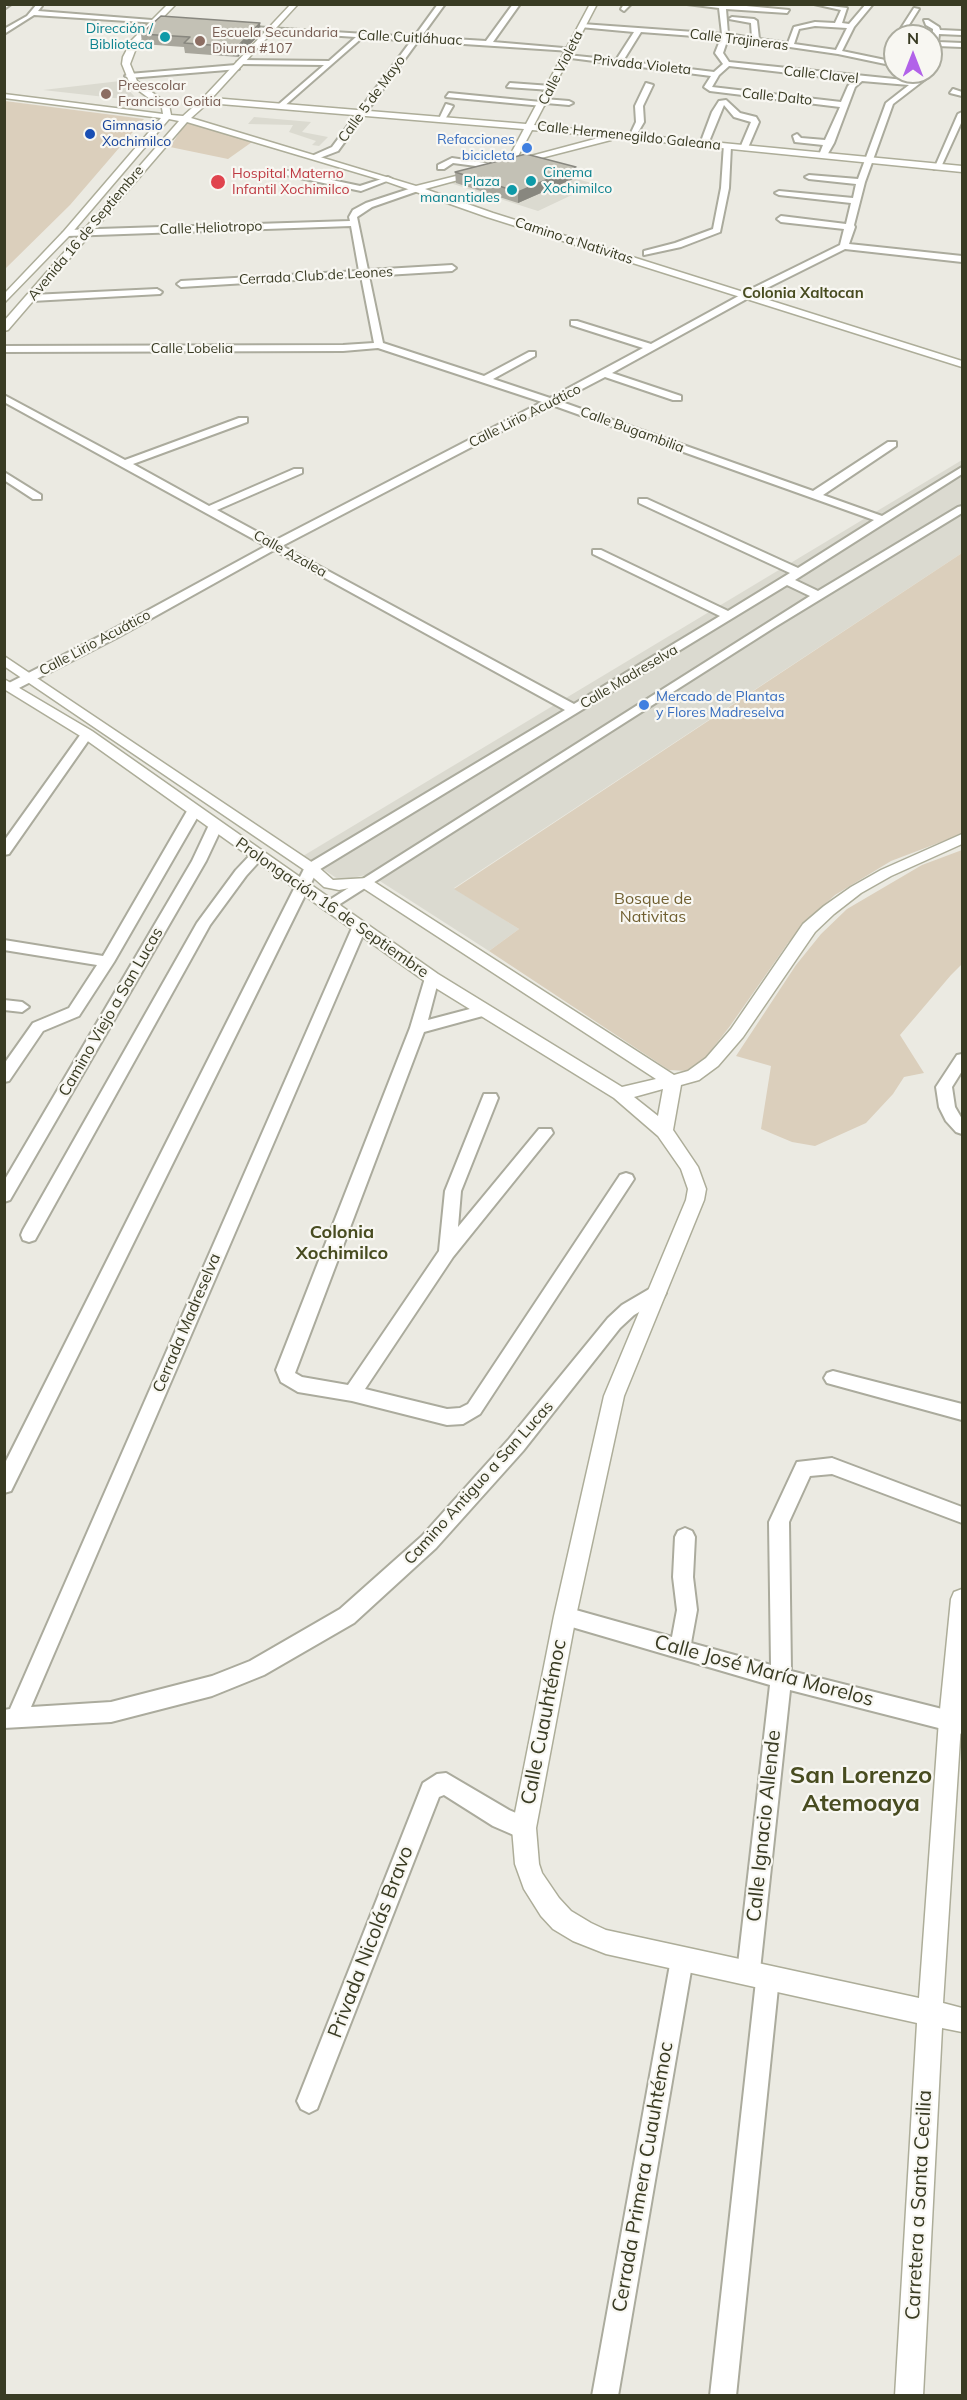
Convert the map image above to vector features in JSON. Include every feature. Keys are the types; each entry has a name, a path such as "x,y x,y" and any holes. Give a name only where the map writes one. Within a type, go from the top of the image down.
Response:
{"main road":[{"path":"166,112 144,96 129,75 127,57 135,42 173,4"},
{"path":"4,88 189,115 206,100 295,4"},
{"name":"Calle Violeta","path":"510,163 544,103 594,4"},
{"path":"4,96 166,112"},
{"name":"Calle Hermenegildo Galeana","path":"206,100 530,126 963,169"},
{"name":"Avenida 16 de Septiembre","path":"4,300 68,233 128,164 166,112"},
{"name":"Avenida 16 de Septiembre","path":"4,328 189,115"},
{"name":"Camino a Nativitas","path":"189,115 278,137 508,209"},
{"name":"Camino a Nativitas","path":"189,115 267,142 963,364"},
{"path":"415,189 618,135"},
{"path":"267,142 278,137"},
{"path":"128,164 144,165"},
{"path":"106,188 122,190"},
{"name":"Camino a Nativitas","path":"551,223 940,346"},
{"name":"Prolongación 16 de Septiembre","path":"4,660 311,868 330,884 339,885 363,881"},
{"name":"Prolongación 16 de Septiembre","path":"8,685 87,734 215,827 432,978 620,1094"},
{"path":"620,1094 693,1076 712,1062 737,1033 809,928 829,910 856,890 886,873 963,839"},
{"path":"363,881 673,1082"},
{"path":"664,1131 673,1082"},
{"name":"Calle Cuauhtémoc","path":"620,1094 664,1131 689,1167 697,1189 695,1200 614,1396 565,1616 524,1828 527,1864 532,1880 562,1920 606,1942 963,2020"},
{"name":"Carretera a Santa Cecilia","path":"909,2396 930,2014 956,1722 963,1599"}],"street":[{"path":"4,32 32,15 40,4"},
{"name":"Calle 5 de Mayo","path":"317,157 335,149 442,4"},
{"path":"488,43 517,4"},
{"path":"690,4 787,11"},
{"path":"817,4 847,7 838,25"},
{"path":"838,52 851,26 870,4"},
{"path":"716,74 727,64 719,53 725,36 725,19 721,6"},
{"path":"907,24 916,9"},
{"path":"4,14 179,22"},
{"path":"725,19 754,21 756,41"},
{"path":"790,46 796,28 810,24 851,26"},
{"name":"Calle Cuitláhuac","path":"226,26 488,43 569,53"},
{"name":"Calle Trajineras","path":"582,26 725,36 881,60"},
{"path":"943,29 963,27"},
{"path":"619,62 639,30"},
{"path":"943,31 963,33"},
{"path":"282,106 362,35"},
{"path":"943,44 963,45"},
{"name":"Privada Violeta","path":"569,53 619,62 716,74"},
{"path":"129,75 238,65 330,63"},
{"name":"Calle Clavel","path":"727,64 883,81"},
{"path":"776,79 781,71"},
{"name":"Calle Dalto","path":"716,74 708,87 710,89 772,93 794,99 844,105"},
{"path":"826,86 833,76"},
{"path":"823,155 852,86 859,79"},
{"path":"914,84 890,103 861,182 851,227 844,246 963,259"},
{"path":"510,85 551,88"},
{"path":"632,137 640,122 639,106 649,85"},
{"path":"953,91 963,94"},
{"path":"704,144 729,92"},
{"path":"794,99 801,92"},
{"path":"449,95 569,103"},
{"path":"722,104 737,115 753,119 755,122 744,148"},
{"path":"441,119 450,106"},
{"path":"937,166 963,114"},
{"path":"797,136 798,140 830,142"},
{"path":"647,253 697,239 717,230 725,188 727,146"},
{"path":"441,167 452,160 499,167"},
{"path":"289,173 361,189 388,179"},
{"path":"809,177 861,182"},
{"path":"379,345 353,217 356,212 415,189"},
{"path":"779,193 857,201"},
{"path":"781,219 851,227"},
{"name":"Calle Heliotropo","path":"68,233 281,222 354,224"},
{"name":"Calle Lirio Acuático","path":"8,685 29,678 114,634 275,545 552,402 758,289 844,246"},
{"name":"Cerrada Club de Leones","path":"181,284 452,268"},
{"path":"32,298 157,292"},
{"path":"574,323 652,348"},
{"name":"Calle Lobelia","path":"4,349 343,348 379,345"},
{"name":"Calle Bugambilia","path":"379,345 552,402 884,520"},
{"path":"484,380 531,354"},
{"path":"604,374 677,398"},
{"name":"Calle Azalea","path":"4,398 575,710"},
{"path":"126,463 243,420"},
{"path":"815,495 892,444"},
{"path":"210,509 298,471"},
{"name":"Calle Madreselva","path":"311,868 575,710 963,471"},
{"path":"4,475 37,497"},
{"path":"643,501 799,573"},
{"name":"Calle Madreselva","path":"327,906 363,881 818,596 963,509"},
{"path":"597,552 729,616"},
{"path":"787,580 818,596"},
{"path":"4,851 87,734"},
{"path":"4,1077 38,1027 74,1012 107,962 194,811"},
{"name":"Camino Viejo a San Lucas","path":"4,1196 199,861 215,827"},
{"path":"29,1235 204,923 241,873 258,855"},
{"path":"4,1485 311,868"},
{"name":"Cerrada Madreselva","path":"10,1719 359,928"},
{"path":"4,945 107,962"},
{"path":"432,978 418,1028 285,1370 287,1377 298,1384 352,1393 447,1417 463,1416 474,1409 626,1179"},
{"path":"4,1005 22,1007"},
{"path":"418,1028 485,1010"},
{"path":"963,1059 944,1087 947,1107 954,1120 963,1128"},
{"path":"447,1252 453,1191 490,1098"},
{"path":"352,1393 447,1252 545,1133"},
{"name":"Camino Antiguo a San Lucas","path":"10,1719 111,1712 212,1686 257,1668 347,1616 429,1542 523,1437 614,1323 628,1310 657,1293"},
{"path":"833,1378 963,1412"},
{"name":"Calle Ignacio Allende","path":"723,2396 781,1678 779,1522 804,1468 832,1466 963,1515"},
{"path":"680,1649 687,1610 683,1577 685,1537"},
{"name":"Calle José María Morelos","path":"565,1616 781,1678 956,1722"},
{"name":"Privada Nicolás Bravo","path":"309,2102 430,1790 437,1785 446,1784 501,1818 524,1828"},
{"name":"Cerrada Primera Cuauhtémoc","path":"605,2396 682,1959"}],"shaded area":[{"name":"Preescolar Francisco Goitia","path":"120,81 136,98 132,100 43,90"},
{"path":"254,117 311,122 302,132 328,137 319,146 312,145 316,141 289,132 293,125 248,124"},
{"name":"Plaza manantiales","path":"524,164 595,184 538,211 450,183"},
{"name":"Mercado de Plantas y Flores Madreselva","path":"962,460 962,553 454,888 519,929 489,951 369,874 341,881 303,856"}],"green space":[{"path":"5,101 144,119 70,205 5,269"},
{"path":"187,121 252,142 228,159 170,147"},
{"name":"Bosque de Nativitas","path":"962,553 962,834 891,861 835,895 788,943 702,1062 687,1071 669,1070 489,951 519,929 454,889"},
{"path":"962,850 962,964 900,1035 924,1073 904,1077 893,1094 866,1123 815,1146 792,1142 761,1129 771,1066 736,1056 796,965 821,934 847,909 922,865"}],"building":[{"path":"161,16 260,23 237,47 184,43 190,37 141,34"},
{"path":"526,154 576,167 518,192 455,172"}],"place":[{"name":"Dirección / Biblioteca","path":"165,37"},
{"name":"Escuela Secundaria Diurna #107","path":"200,41"},
{"name":"Preescolar Francisco Goitia","path":"106,94"},
{"name":"Gimnasio Xochimilco","path":"90,134"},
{"name":"Refacciones bicicleta","path":"527,148"},
{"name":"Cinema Xochimilco","path":"531,181"},
{"name":"Hospital Materno Infantil Xochimilco","path":"218,182"},
{"name":"Plaza manantiales","path":"512,190"},
{"name":"Mercado de Plantas y Flores Madreselva","path":"644,705"}],"district":[{"name":"Colonia Xaltocan","path":"803,293"},
{"name":"Colonia Xochimilco","path":"342,1243"},
{"name":"San Lorenzo Atemoaya","path":"861,1790"}]}
